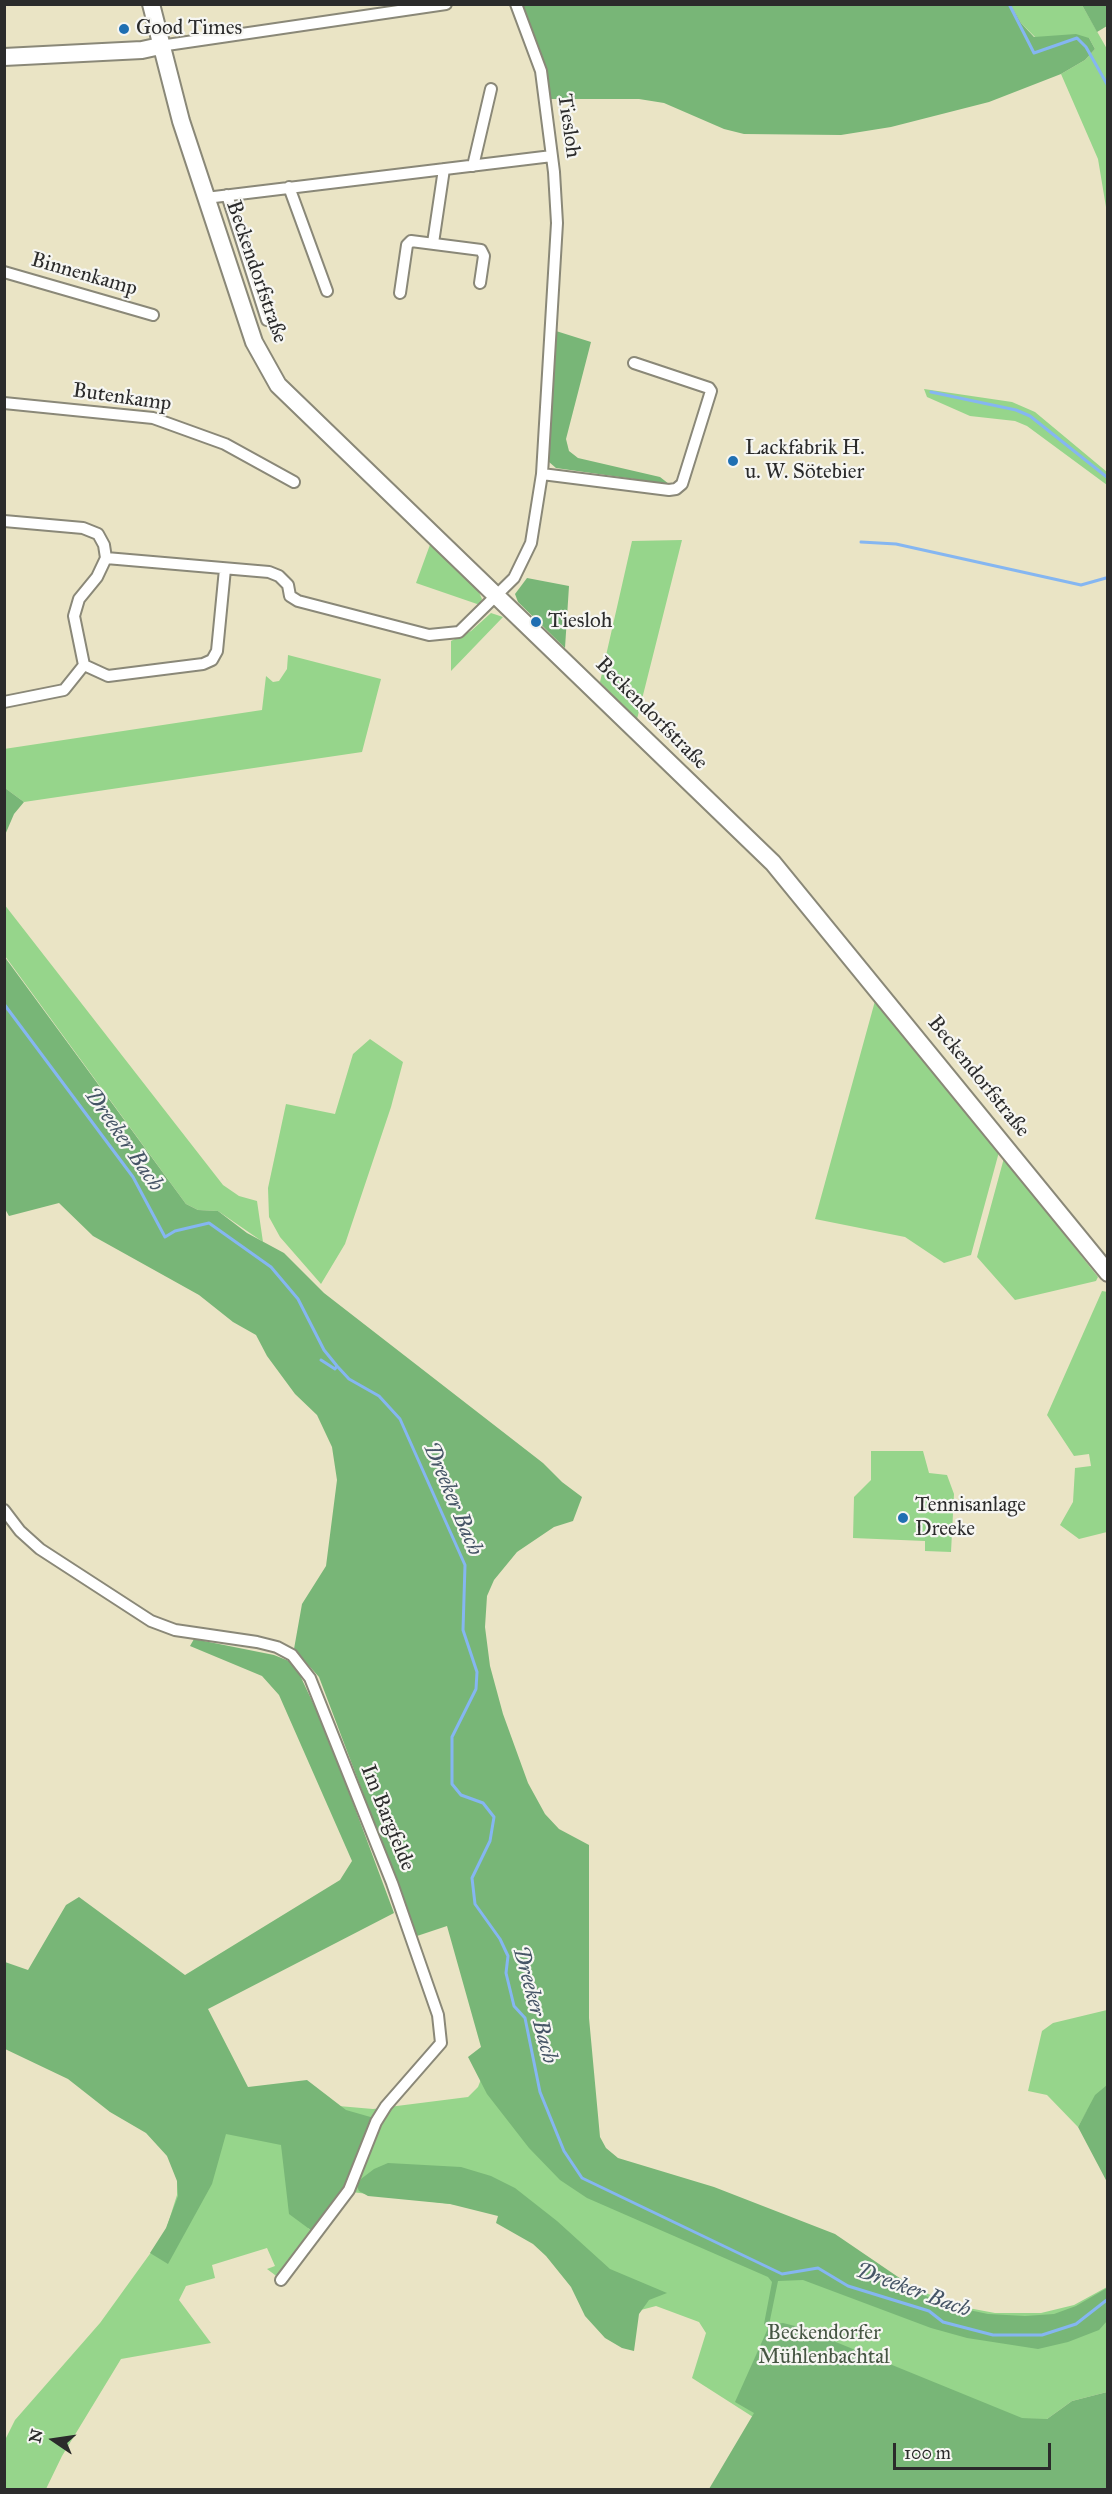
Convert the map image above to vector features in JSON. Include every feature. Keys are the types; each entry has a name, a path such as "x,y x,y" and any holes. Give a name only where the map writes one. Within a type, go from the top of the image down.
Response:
{"street":[{"name":"Beckendorfstraße","path":"151,4 160,46 206,198 254,342 278,385 773,863 1107,1273"},
{"path":"4,57 142,50 446,4"},
{"name":"Tiesloh","path":"106,558 268,572 279,576 288,585 290,596 298,601 429,635 459,632 514,578 527,554 542,474 557,252 552,156 541,71 516,4"},
{"path":"473,166 491,89"},
{"path":"206,198 552,156"},
{"path":"433,243 444,169"},
{"path":"290,187 327,291"},
{"path":"227,195 267,320"},
{"path":"400,293 407,245 411,241 481,250 484,256 480,283"},
{"name":"Binnenkamp","path":"4,272 153,315"},
{"path":"542,474 669,490 676,489 682,484 711,392 709,388 634,363"},
{"name":"Butenkamp","path":"4,403 153,418 225,444 294,482"},
{"path":"4,521 83,528 98,534 104,545 106,558 97,577 75,606 74,616 84,665 100,674 116,676 203,664 212,660 217,651 225,569"},
{"path":"4,702 64,690 84,665"},
{"name":"Im Bargfelde","path":"4,1510 20,1531 40,1549 151,1621 175,1630 277,1647 292,1655 310,1678 392,1883 438,2015 441,2043 386,2106 376,2122 345,2196 281,2280"}],"green space":[{"path":"516,5 1011,5 1021,23 1034,37 1076,34 1089,38 1095,49 1085,60 1061,74 989,102 891,127 841,135 744,134 724,129 664,103 639,99 550,99"},
{"path":"1011,5 1082,5 1107,49 1107,213 1098,159 1061,74 1085,60 1095,49 1089,38 1035,37 1021,23"},
{"path":"1082,5 1107,5 1107,26 1097,32"},
{"path":"556,331 591,342 566,439 569,451 578,458 660,477 669,484 556,468 549,462"},
{"path":"924,389 1012,402 1035,412 1107,472 1107,485 1027,426 1015,421 970,416 927,397"},
{"path":"682,540 637,719 600,682 632,541"},
{"path":"431,542 478,590 482,599 480,605 416,583"},
{"path":"527,578 569,586 565,648 518,602 515,594"},
{"path":"491,613 503,617 451,671 451,641 471,631"},
{"path":"288,655 381,679 362,752 24,802 5,788 4,749 262,710 266,676 273,682 279,681 287,669"},
{"path":"5,788 24,802 14,814 5,835"},
{"path":"4,904 223,1185 239,1196 257,1201 263,1242 218,1211 198,1210 186,1204 5,956"},
{"path":"4,956 186,1204 198,1210 218,1211 247,1233 284,1253 324,1293 543,1463 562,1482 582,1497 573,1521 554,1527 517,1552 494,1580 487,1596 485,1627 490,1666 503,1714 528,1783 545,1814 559,1829 589,1845 589,2018 600,2137 606,2148 618,2158 714,2187 835,2234 926,2296 950,2306 988,2314 1025,2316 1054,2314 1076,2306 1107,2288 1107,2321 1099,2330 1068,2342 1038,2349 967,2338 931,2328 803,2280 778,2281 769,2325 783,2323 799,2327 1022,2418 1047,2419 1072,2401 1107,2392 1107,2489 709,2489 754,2413 735,2402 769,2326 764,2324 772,2282 768,2277 587,2198 560,2180 529,2148 487,2094 468,2057 481,2047 447,1926 417,1936 319,1677 294,1649 302,1604 326,1566 337,1480 332,1447 317,1415 295,1394 267,1356 256,1335 233,1322 199,1295 93,1236 59,1203 9,1216 5,1209"},
{"path":"875,1001 999,1152 971,1255 944,1263 905,1237 815,1219"},
{"path":"370,1039 403,1062 391,1107 345,1244 321,1284 280,1237 269,1217 268,1188 286,1104 335,1114 353,1054"},
{"path":"1004,1158 1098,1277 1096,1281 1015,1300 977,1257"},
{"path":"1102,1291 1108,1292 1107,1532 1079,1539 1060,1525 1073,1502 1075,1468 1091,1466 1089,1454 1074,1456 1047,1415"},
{"name":"Tennisanlage Dreeke","path":"871,1451 923,1451 929,1473 947,1475 954,1494 951,1552 925,1551 925,1541 853,1538 854,1497 871,1480"},
{"path":"194,1639 274,1655 289,1661 298,1671 327,1733 394,1913 208,2009 248,2087 307,2080 346,2110 374,2118 342,2190 312,2231 289,2214 281,2145 226,2134 212,2184 168,2264 150,2253 166,2228 178,2196 177,2181 167,2156 146,2133 110,2112 68,2079 5,2049 5,1962 28,1970 66,1905 79,1897 185,1975 340,1880 352,1861 279,1695 262,1676 190,1646"},
{"path":"1107,2010 1107,2160 1087,2111 1078,2127 1047,2095 1028,2091 1042,2031 1053,2023"},
{"name":"Beckendorfer Mühlenbachtal","path":"485,2069 592,2153 892,2274 947,2304 995,2313 1041,2313 1074,2305 1107,2287 1107,2392 1072,2401 1047,2419 753,2417 692,2378 706,2333 699,2322 656,2306 637,2311 541,2240 493,2212 459,2205 335,2190 308,2228 312,2231 279,2278 267,2269 275,2266 267,2248 212,2265 215,2278 186,2286 179,2300 211,2343 121,2359 62,2456 46,2489 5,2489 5,2440 15,2420 100,2323 165,2233 177,2195 177,2173 163,2148 230,2087 327,2105 373,2109 468,2097 478,2087"},
{"path":"1107,2085 1107,2182 1078,2127 1095,2095"},
{"path":"388,2163 461,2167 491,2176 515,2188 557,2221 610,2269 667,2293 649,2300 639,2314 634,2351 622,2348 605,2338 585,2316 571,2287 546,2256 533,2244 496,2223 498,2216 450,2204 368,2196 359,2191 357,2186 361,2179 374,2169"}],"waterway":[{"path":"1009,4 1034,53 1077,38 1086,47 1108,86"},
{"path":"931,392 1016,410 1030,416 1108,478"},
{"path":"861,542 896,544 1081,585 1106,578"},
{"name":"Dreeker Bach","path":"4,1004 133,1177 165,1237 175,1231 209,1223 271,1267 298,1299 324,1350 337,1366 349,1379 379,1396 400,1419 465,1565 463,1630 477,1672 476,1689 452,1737 452,1784 461,1795 483,1803 494,1817 490,1841 472,1878 475,1904 500,1939 508,1956 506,1973 514,2006 525,2018 540,2092 564,2151 582,2178 782,2274 818,2268 848,2286 929,2311 943,2322 993,2335 1042,2335 1076,2324 1108,2299"},
{"path":"321,1360 335,1369 337,1366"}],"place":[{"name":"Good Times","path":"124,29"},
{"name":"Lackfabrik H. u. W. Sötebier","path":"733,461"},
{"name":"Tiesloh","path":"536,622"},
{"name":"Tennisanlage Dreeke","path":"903,1518"}]}
